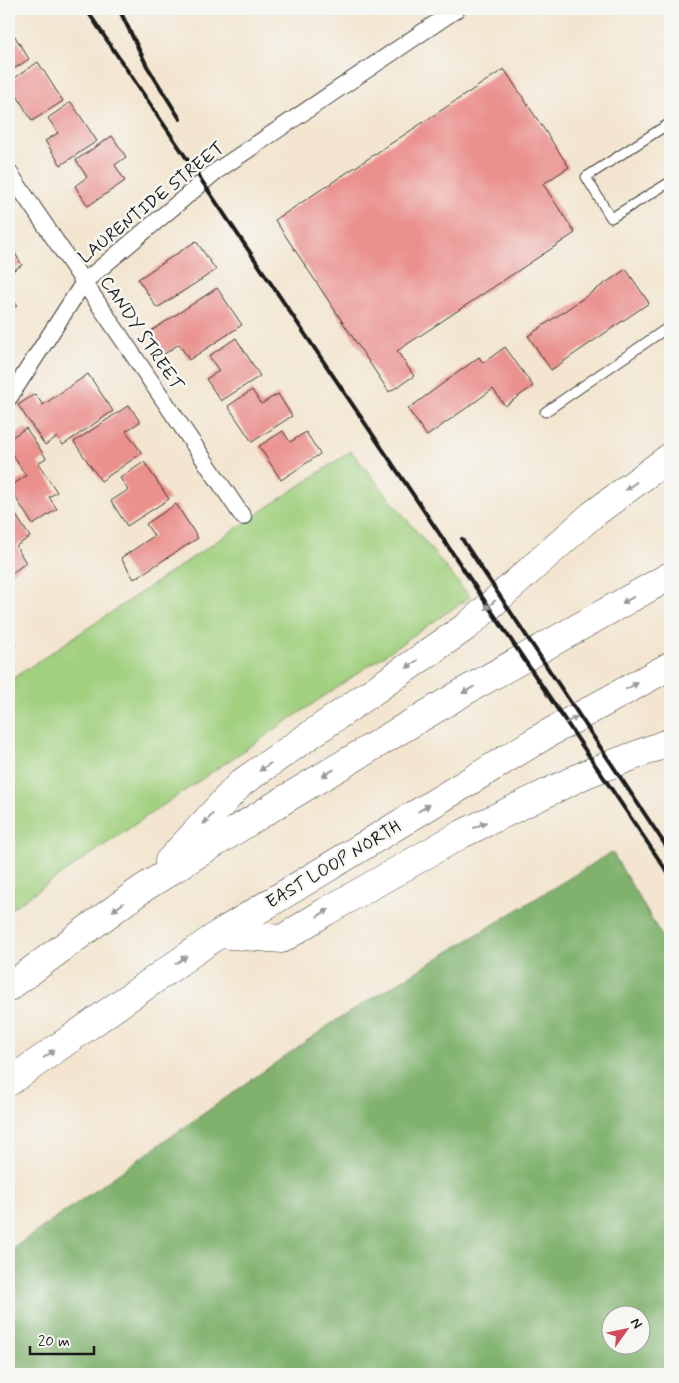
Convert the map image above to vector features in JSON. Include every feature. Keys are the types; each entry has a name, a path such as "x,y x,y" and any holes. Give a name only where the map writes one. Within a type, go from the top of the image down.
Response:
{"highway":[{"path":"142,890 241,783 467,626 592,515 670,458"},
{"path":"9,987 142,890 287,798 458,695 670,576"},
{"name":"EAST LOOP NORTH","path":"9,1082 218,934 531,743 670,666"},
{"path":"218,934 282,939 324,912 462,834 586,774 670,742"}],"street":[{"name":"LAURENTIDE STREET","path":"9,398 84,282 215,172 456,9"},
{"name":"CANDY STREET","path":"9,172 243,517"}],"lane":[{"path":"670,122 586,176 611,218 670,182"},
{"path":"545,412 670,326"}],"green space":[{"path":"351,451 470,597 9,910 9,681"},
{"path":"612,852 670,950 670,1374 9,1374 9,1251 332,1023"}],"building":[{"path":"9,27 29,59 9,72"},
{"path":"38,62 63,101 32,121 9,82"},
{"path":"504,69 569,167 543,184 575,233 397,351 414,376 389,392 275,220"},
{"path":"71,102 97,141 61,165 45,141 58,133 48,118"},
{"path":"112,136 126,157 115,165 125,181 88,206 75,186 87,177 76,160"},
{"path":"196,241 216,270 157,308 138,279"},
{"path":"13,250 22,265 9,273 9,253"},
{"path":"626,269 649,303 551,370 528,336"},
{"path":"217,288 242,325 189,360 179,344 163,355 148,333"},
{"path":"9,292 17,306 9,311"},
{"path":"236,338 260,376 221,401 206,379 219,371 209,356"},
{"path":"505,347 533,386 505,406 493,389 427,436 408,409 479,357 483,363"},
{"path":"88,374 113,411 63,445 57,437 45,445 18,405 35,394 43,405"},
{"path":"252,390 261,404 278,394 292,416 252,442 228,406"},
{"path":"129,405 140,422 126,431 142,453 101,481 74,442"},
{"path":"26,428 46,458 38,463 57,492 49,497 57,509 33,525 9,487 26,476 9,449 9,439"},
{"path":"283,431 290,442 306,432 320,454 281,480 259,446"},
{"path":"144,462 169,499 127,526 111,501 128,490 120,478"},
{"path":"176,504 198,538 134,579 121,558 154,536 146,524"},
{"path":"14,512 30,537 16,546 26,563 9,575 9,515"},
{"path":"11,638 15,647 9,650 9,639"}],"railway":[{"path":"86,9 670,876"},
{"path":"119,9 147,66 180,119"},
{"path":"462,539 670,852"}]}
